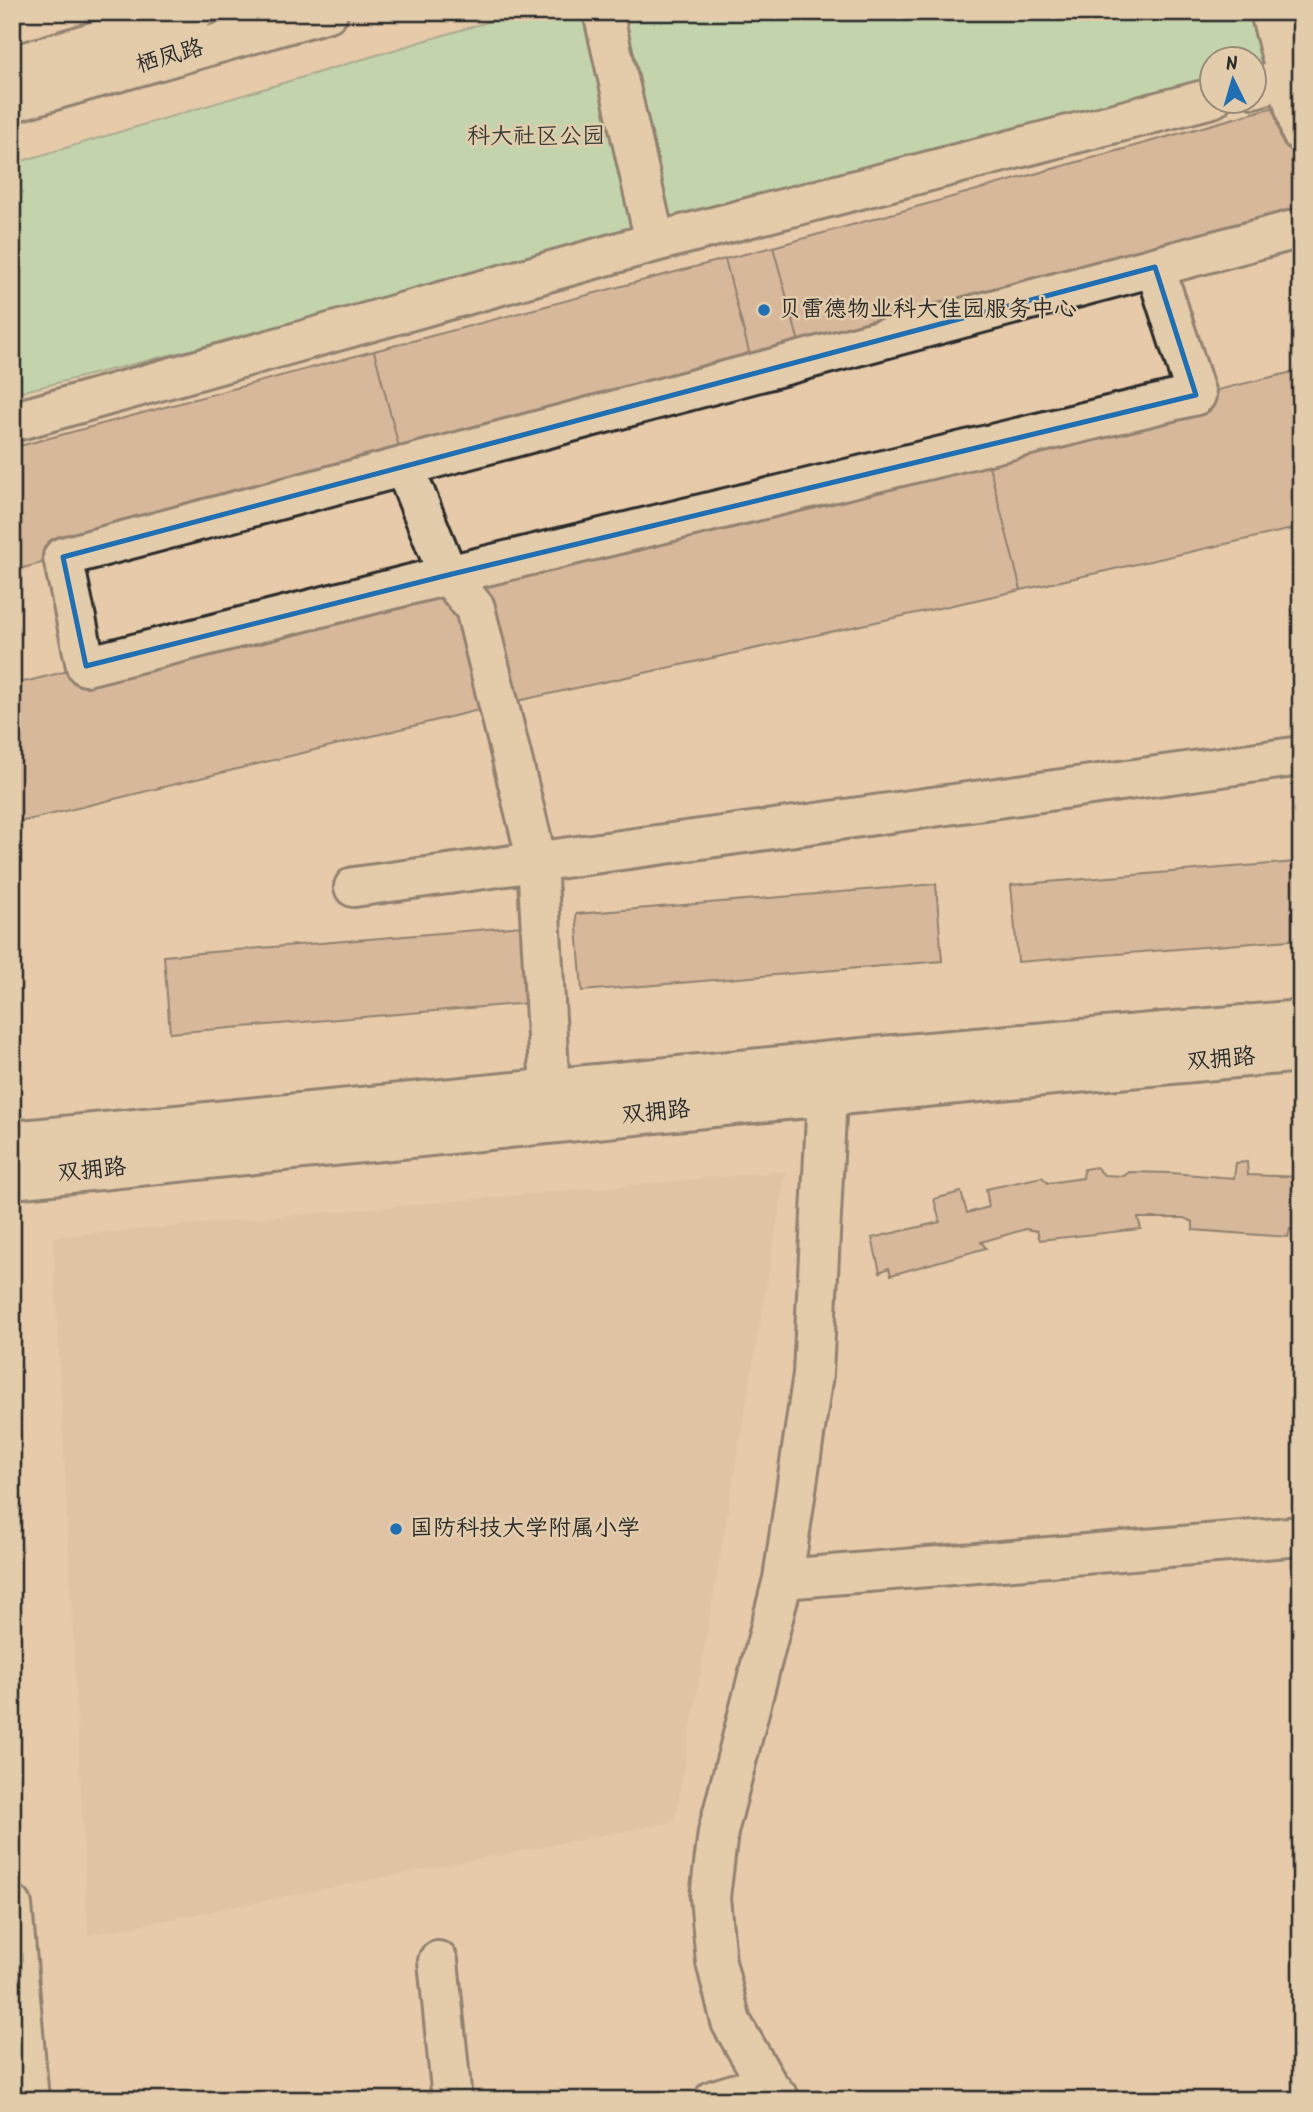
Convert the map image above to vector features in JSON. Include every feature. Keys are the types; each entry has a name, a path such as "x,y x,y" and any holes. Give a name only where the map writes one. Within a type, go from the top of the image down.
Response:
{"street":[{"name":"栖凤路","path":"12,66 195,12"},
{"name":"栖凤路","path":"12,102 328,12"},
{"path":"603,12 655,242"},
{"path":"1270,12 1280,80 1301,132"},
{"path":"12,422 655,242 1198,102"},
{"path":"1155,267 1196,395 448,575 86,666 63,557 1301,228"},
{"path":"404,466 448,575 475,608 537,861 550,1089"},
{"path":"354,887 1301,756"},
{"name":"双拥路","path":"12,1141 883,1056 1301,1020"},
{"name":"双拥路","path":"12,1179 827,1096 1301,1052"},
{"path":"714,2100 773,2092 731,2021 716,1962 710,1897 718,1832 782,1579 813,1374 827,1096"},
{"path":"782,1579 1301,1536"},
{"path":"12,1905 29,2100"},
{"path":"438,1961 453,2100"}],"highlighted area":[{"path":"1155,267 1196,395 448,575 86,666 63,557"}],"shaded area":[{"name":"国防科技大学附属小学","path":"786,1171 675,1821 88,1935 53,1237"}],"green space":[{"name":"科大社区公园","path":"521,12 1301,12 1301,74 1268,83 1268,46 1198,46 1198,101 12,394 12,164"}],"building":[{"path":"1292,102 1301,132 1301,228 804,361 773,247 1242,116 1268,116 1268,109"},
{"name":"贝雷德物业科大佳园服务中心","path":"773,247 804,361 755,375 725,259"},
{"path":"725,259 755,375 404,466 374,351"},
{"path":"374,351 404,466 12,571 12,448"},
{"path":"1301,370 1301,527 1021,590 984,446"},
{"path":"984,446 1021,590 499,705 448,575"},
{"path":"448,575 499,705 12,824 12,685"},
{"path":"1301,804 1301,939 1018,962 1011,885 1297,862 1292,805"},
{"path":"936,884 942,961 582,991 576,914"},
{"path":"523,926 530,1003 170,1033 164,956"},
{"path":"1247,1162 1248,1175 1301,1177 1301,1232 1290,1229 1288,1237 1193,1230 1193,1222 1184,1218 1138,1218 1141,1229 1040,1240 1037,1231 1026,1229 981,1242 986,1248 891,1275 889,1268 880,1272 872,1238 940,1222 934,1199 961,1192 967,1213 989,1207 986,1189 1042,1177 1048,1183 1083,1178 1084,1169 1096,1167 1104,1175 1124,1176 1129,1172 1234,1178 1236,1163"}],"place":[{"name":"贝雷德物业科大佳园服务中心","path":"764,310"},
{"name":"国防科技大学附属小学","path":"396,1529"}]}
